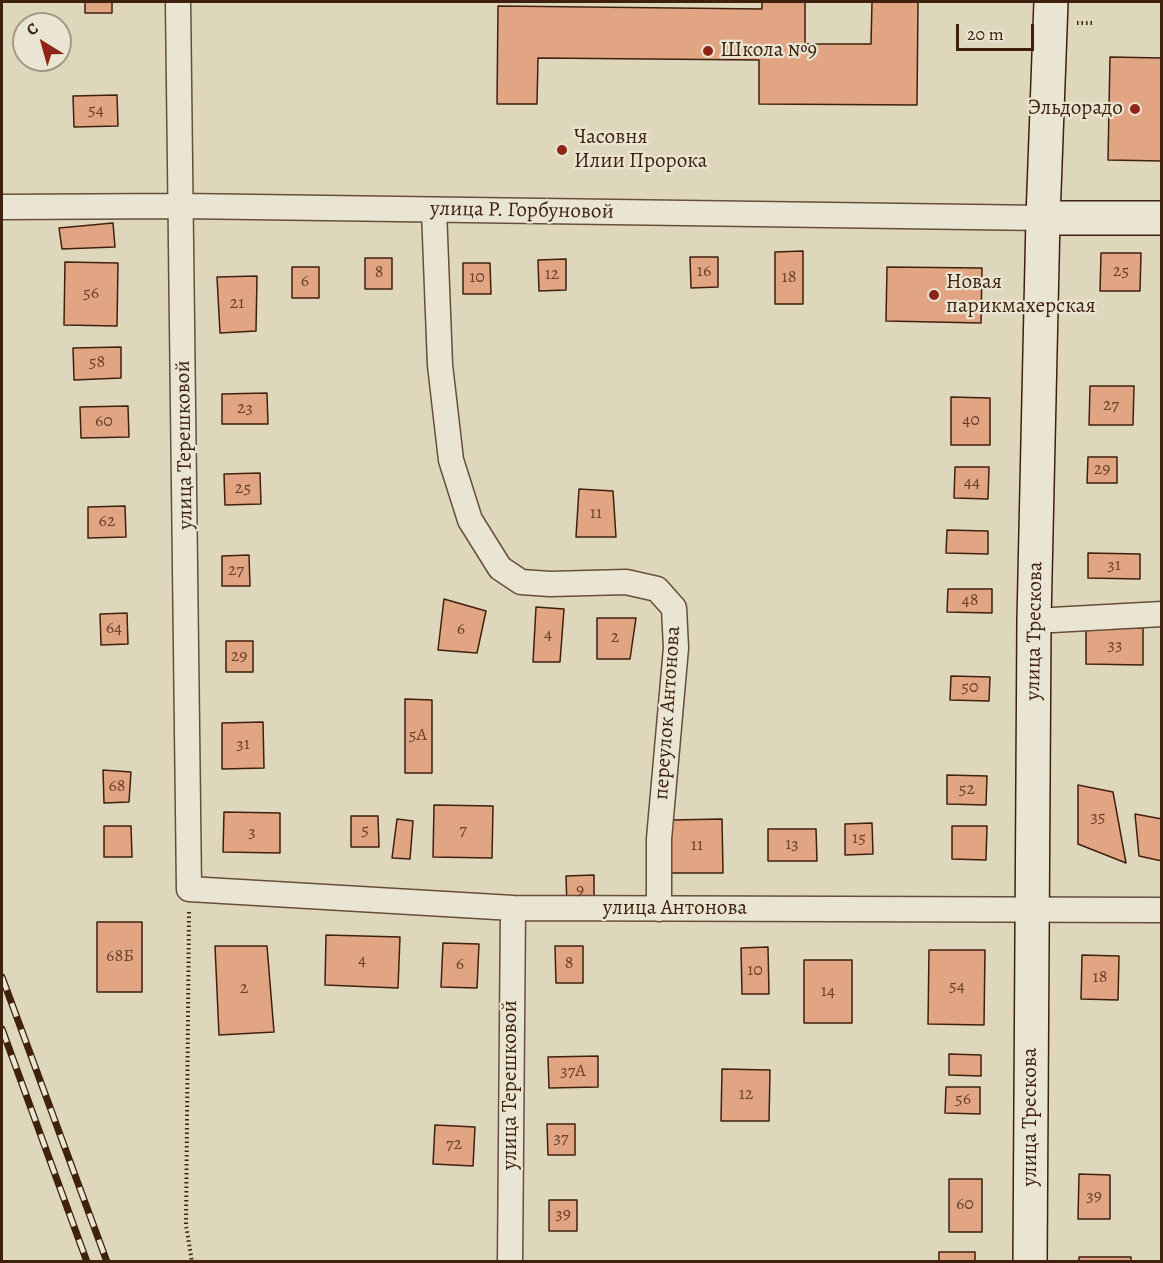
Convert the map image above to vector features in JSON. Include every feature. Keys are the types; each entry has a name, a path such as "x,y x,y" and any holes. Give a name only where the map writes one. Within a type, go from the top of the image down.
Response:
{"main road":[{"name":"улица Трескова","path":"1030,1262 1034,621 1043,218 1051,2"},
{"path":"1043,218 1161,218"}],"street":[{"name":"улица Терешковой","path":"178,2 189,889"},
{"name":"улица Р. Горбуновой","path":"2,207 182,206 1043,218"},
{"name":"переулок Антонова","path":"434,210 440,365 451,460 470,520 500,568 521,582 550,584 626,582 657,589 674,608 676,648 658,838 659,909"},
{"path":"1034,621 1161,614"},
{"name":"улица Антонова","path":"189,889 513,908 1161,910"},
{"name":"улица Терешковой","path":"510,1262 513,908"}],"path":[{"path":"189,889 186,1225 192,1262"}],"building":[{"path":"85,2 112,2 112,13 85,13"},
{"name":"Школа №9","path":"762,2 805,2 805,44 871,44 872,2 918,2 917,105 759,104 759,60 538,58 537,104 497,104 498,6 762,9"},
{"name":"Эльдорадо","path":"1110,57 1162,58 1162,161 1108,160"},
{"path":"117,95 118,126 74,127 73,96"},
{"path":"113,223 115,247 62,249 59,228"},
{"path":"803,251 803,304 775,304 775,252"},
{"path":"1101,253 1141,253 1140,291 1100,291"},
{"path":"690,257 718,257 718,287 691,288"},
{"path":"365,258 392,258 392,289 365,289"},
{"path":"566,259 566,290 539,291 538,260"},
{"path":"65,262 118,263 117,326 64,325"},
{"path":"463,263 490,263 491,294 463,294"},
{"path":"292,267 319,267 319,298 292,298"},
{"name":"Новая парикмахерская","path":"887,267 982,268 981,323 886,321"},
{"path":"257,276 256,331 220,333 217,277"},
{"path":"121,347 121,378 74,380 73,348"},
{"path":"1090,386 1134,386 1133,425 1089,425"},
{"path":"267,393 268,424 222,424 222,394"},
{"path":"951,397 990,398 990,445 951,445"},
{"path":"128,406 129,437 81,438 80,407"},
{"path":"1088,457 1117,457 1117,483 1087,483"},
{"path":"955,467 989,467 988,499 954,498"},
{"path":"260,473 261,504 225,505 224,474"},
{"path":"579,489 613,491 616,537 576,537"},
{"path":"125,506 126,537 88,538 88,507"},
{"path":"947,530 988,531 988,554 946,553"},
{"path":"1088,553 1140,554 1140,579 1088,578"},
{"path":"249,555 250,586 222,586 222,556"},
{"path":"948,589 992,589 992,613 947,612"},
{"path":"444,599 486,611 477,653 438,650"},
{"path":"536,607 564,609 560,662 533,662"},
{"path":"127,613 128,644 101,645 100,614"},
{"path":"597,618 636,618 630,659 597,659"},
{"path":"1086,628 1143,628 1143,665 1086,664"},
{"path":"226,641 253,641 253,672 226,672"},
{"path":"951,676 990,677 989,701 950,700"},
{"path":"405,699 432,700 432,773 405,773"},
{"path":"263,722 264,768 222,769 222,723"},
{"path":"103,770 131,772 129,802 104,803"},
{"path":"947,775 987,776 986,805 947,804"},
{"path":"1078,785 1113,792 1126,863 1078,844"},
{"path":"434,805 493,806 492,858 433,857"},
{"path":"224,812 280,813 280,853 223,852"},
{"path":"1135,814 1162,819 1162,861 1139,856"},
{"path":"351,816 378,816 379,847 351,847"},
{"path":"397,819 413,821 410,859 392,858"},
{"path":"722,819 723,873 671,873 671,820"},
{"path":"872,823 873,854 845,855 845,824"},
{"path":"104,826 131,826 132,857 104,857"},
{"path":"952,826 987,826 986,860 952,859"},
{"path":"768,829 816,829 817,861 768,861"},
{"path":"594,875 594,906 567,907 566,876"},
{"path":"97,922 142,922 142,992 97,992"},
{"path":"326,935 400,937 398,988 325,985"},
{"path":"443,943 479,944 477,988 441,987"},
{"path":"215,946 267,946 274,1032 219,1035"},
{"path":"555,946 583,946 583,983 556,983"},
{"path":"768,947 769,994 742,994 741,948"},
{"path":"929,950 985,950 984,1025 928,1024"},
{"path":"1082,955 1119,956 1118,1000 1081,999"},
{"path":"804,960 852,960 852,1023 804,1023"},
{"path":"949,1054 981,1055 981,1076 949,1075"},
{"path":"598,1056 598,1087 549,1088 548,1057"},
{"path":"722,1069 770,1070 769,1121 721,1121"},
{"path":"946,1087 980,1087 980,1114 945,1113"},
{"path":"547,1124 575,1124 575,1155 548,1155"},
{"path":"435,1125 475,1127 473,1166 433,1164"},
{"path":"1079,1174 1110,1175 1110,1219 1078,1219"},
{"path":"949,1179 982,1179 982,1232 949,1232"},
{"path":"549,1200 577,1200 577,1231 549,1231"},
{"path":"939,1252 975,1252 975,1262 939,1262"},
{"path":"1079,1257 1131,1257 1131,1262 1079,1262"}],"railway":[{"path":"2,977 107,1262"},
{"path":"2,1029 87,1262"}],"place":[{"name":"Школа №9","path":"708,51"},
{"name":"Эльдорадо","path":"1135,109"},
{"name":"Часовня Илии Пророка","path":"562,150"},
{"name":"Новая парикмахерская","path":"934,295"}]}
